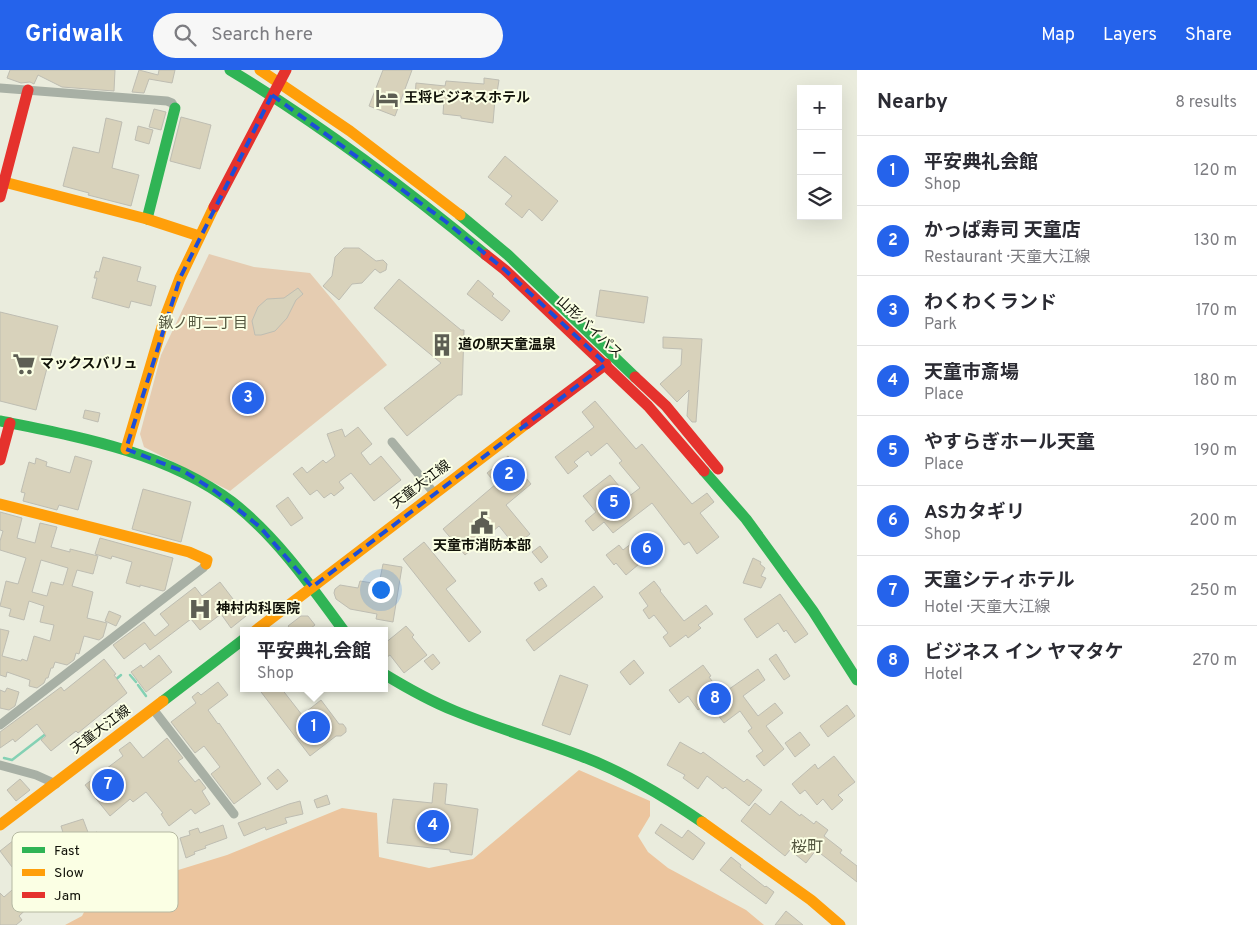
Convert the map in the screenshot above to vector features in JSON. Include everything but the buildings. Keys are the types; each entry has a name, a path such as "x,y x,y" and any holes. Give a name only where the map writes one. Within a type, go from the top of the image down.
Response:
{"main road":[{"name":"山形バイパス","path":"230,70 272,95 350,149 445,221 505,270 606,364 648,406 746,519 813,611 857,680"},
{"name":"山形バイパス","path":"260,70 350,131 439,198 508,255 666,406 753,513 800,575 857,662"},
{"path":"126,449 171,300 199,236 286,70"},
{"path":"0,197 28,90"},
{"path":"148,219 175,108"},
{"path":"4,182 148,219 199,236"},
{"name":"天童大江線","path":"260,627 606,364"},
{"path":"0,460 5,422 126,449 185,472 215,491 260,526 312,587 341,627"},
{"path":"0,504 189,552 205,558 207,560 206,564"},
{"name":"天童大江線","path":"0,825 240,642"},
{"path":"388,676 418,695 450,709 583,757 647,786 695,816 817,905 840,925"}],"street":[{"path":"0,88 167,101 172,103 175,108"},
{"path":"392,442 434,493"},
{"path":"0,725 206,564"},
{"path":"153,709 234,814"},
{"path":"0,765 36,775 56,784"}],"highlighted area":[{"path":"272,95 445,221 505,270 606,364 312,587 260,527 215,491 185,472 126,449 180,278"}],"shaded area":[{"path":"209,254 254,267 310,273 387,365 230,491 144,447 140,434 161,355"},
{"path":"579,770 650,801 650,816 638,836 648,852 668,868 746,910 764,925 65,925 82,916 84,912 178,912 178,870 227,855 342,808 377,813 379,857 429,868 473,859"}],"waterway":[{"path":"114,681 121,675"},
{"path":"130,675 136,682"},
{"path":"138,685 146,696"},
{"path":"4,758 12,760 47,733"}],"traffic: fast":[{"path":"230,70 297,112 361,158 486,255"},
{"path":"147,219 175,108"},
{"path":"460,215 508,255 635,377"},
{"path":"0,421 61,433 121,449 179,471 206,485 232,502 263,530 292,562 341,627"},
{"path":"704,471 746,519 813,611 857,680"},
{"path":"163,701 240,642"},
{"path":"388,676 455,711 613,769 658,794 702,822"}],"traffic: slow":[{"path":"260,70 350,131 460,215"},
{"path":"4,182 147,219 199,236"},
{"path":"126,449 164,320 180,278 214,207"},
{"path":"260,627 526,424"},
{"path":"0,504 189,552 207,560 206,564"},
{"path":"0,825 163,701"},
{"path":"702,822 811,900 840,925"}],"traffic: jam":[{"path":"214,207 286,70"},
{"path":"0,197 28,90"},
{"path":"486,255 505,270 648,406 704,471"},
{"path":"526,424 606,364"},
{"path":"635,377 666,406 718,469"},
{"path":"0,460 10,423"}],"place":[{"name":"王将ビジネスホテル","path":"387,98"},
{"name":"道の駅天童温泉","path":"442,345"},
{"name":"マックスバリュ","path":"24,364"},
{"name":"わくわくランド","path":"248,398"},
{"name":"かっぱ寿司 天童店","path":"509,475"},
{"name":"やすらぎホール天童","path":"614,503"},
{"name":"天童市消防本部","path":"482,523"},
{"name":"ASカタギリ","path":"647,549"},
{"name":"神村内科医院","path":"200,609"},
{"name":"ビジネス イン ヤマタケ","path":"715,699"},
{"name":"平安典礼会館","path":"314,727"},
{"name":"天童シティホテル","path":"108,785"},
{"name":"天童市斎場","path":"433,826"}],"district":[{"name":"鍬ノ町二丁目","path":"203,324"},
{"name":"桜町","path":"807,848"}]}
